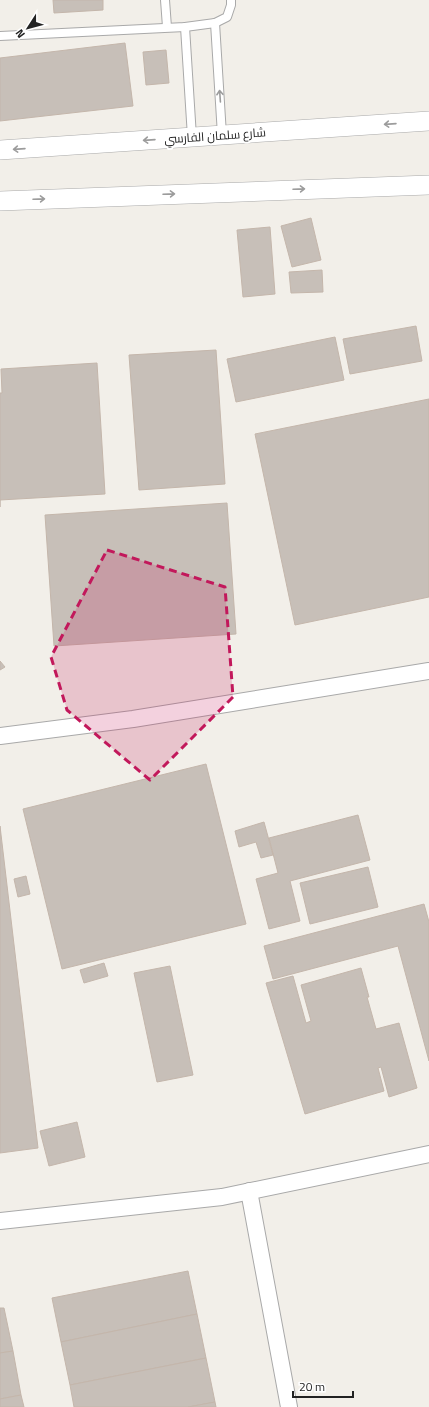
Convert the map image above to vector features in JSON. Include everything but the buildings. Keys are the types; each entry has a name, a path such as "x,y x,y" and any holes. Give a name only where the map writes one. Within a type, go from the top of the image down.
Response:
{"street":[{"name":"شارع سلمان الفارسي","path":"0,150 429,121"},
{"path":"0,201 429,184"},
{"path":"0,736 133,719 429,671"},
{"path":"0,1221 222,1197 429,1154"},
{"path":"249,1191 288,1407"}],"lane":[{"path":"165,0 167,28"},
{"path":"0,36 167,28 215,23 227,17 231,0"},
{"path":"215,23 222,135"},
{"path":"185,26 192,137"}],"highlighted area":[{"path":"107,550 225,587 233,697 150,780 67,710 51,657"}]}
